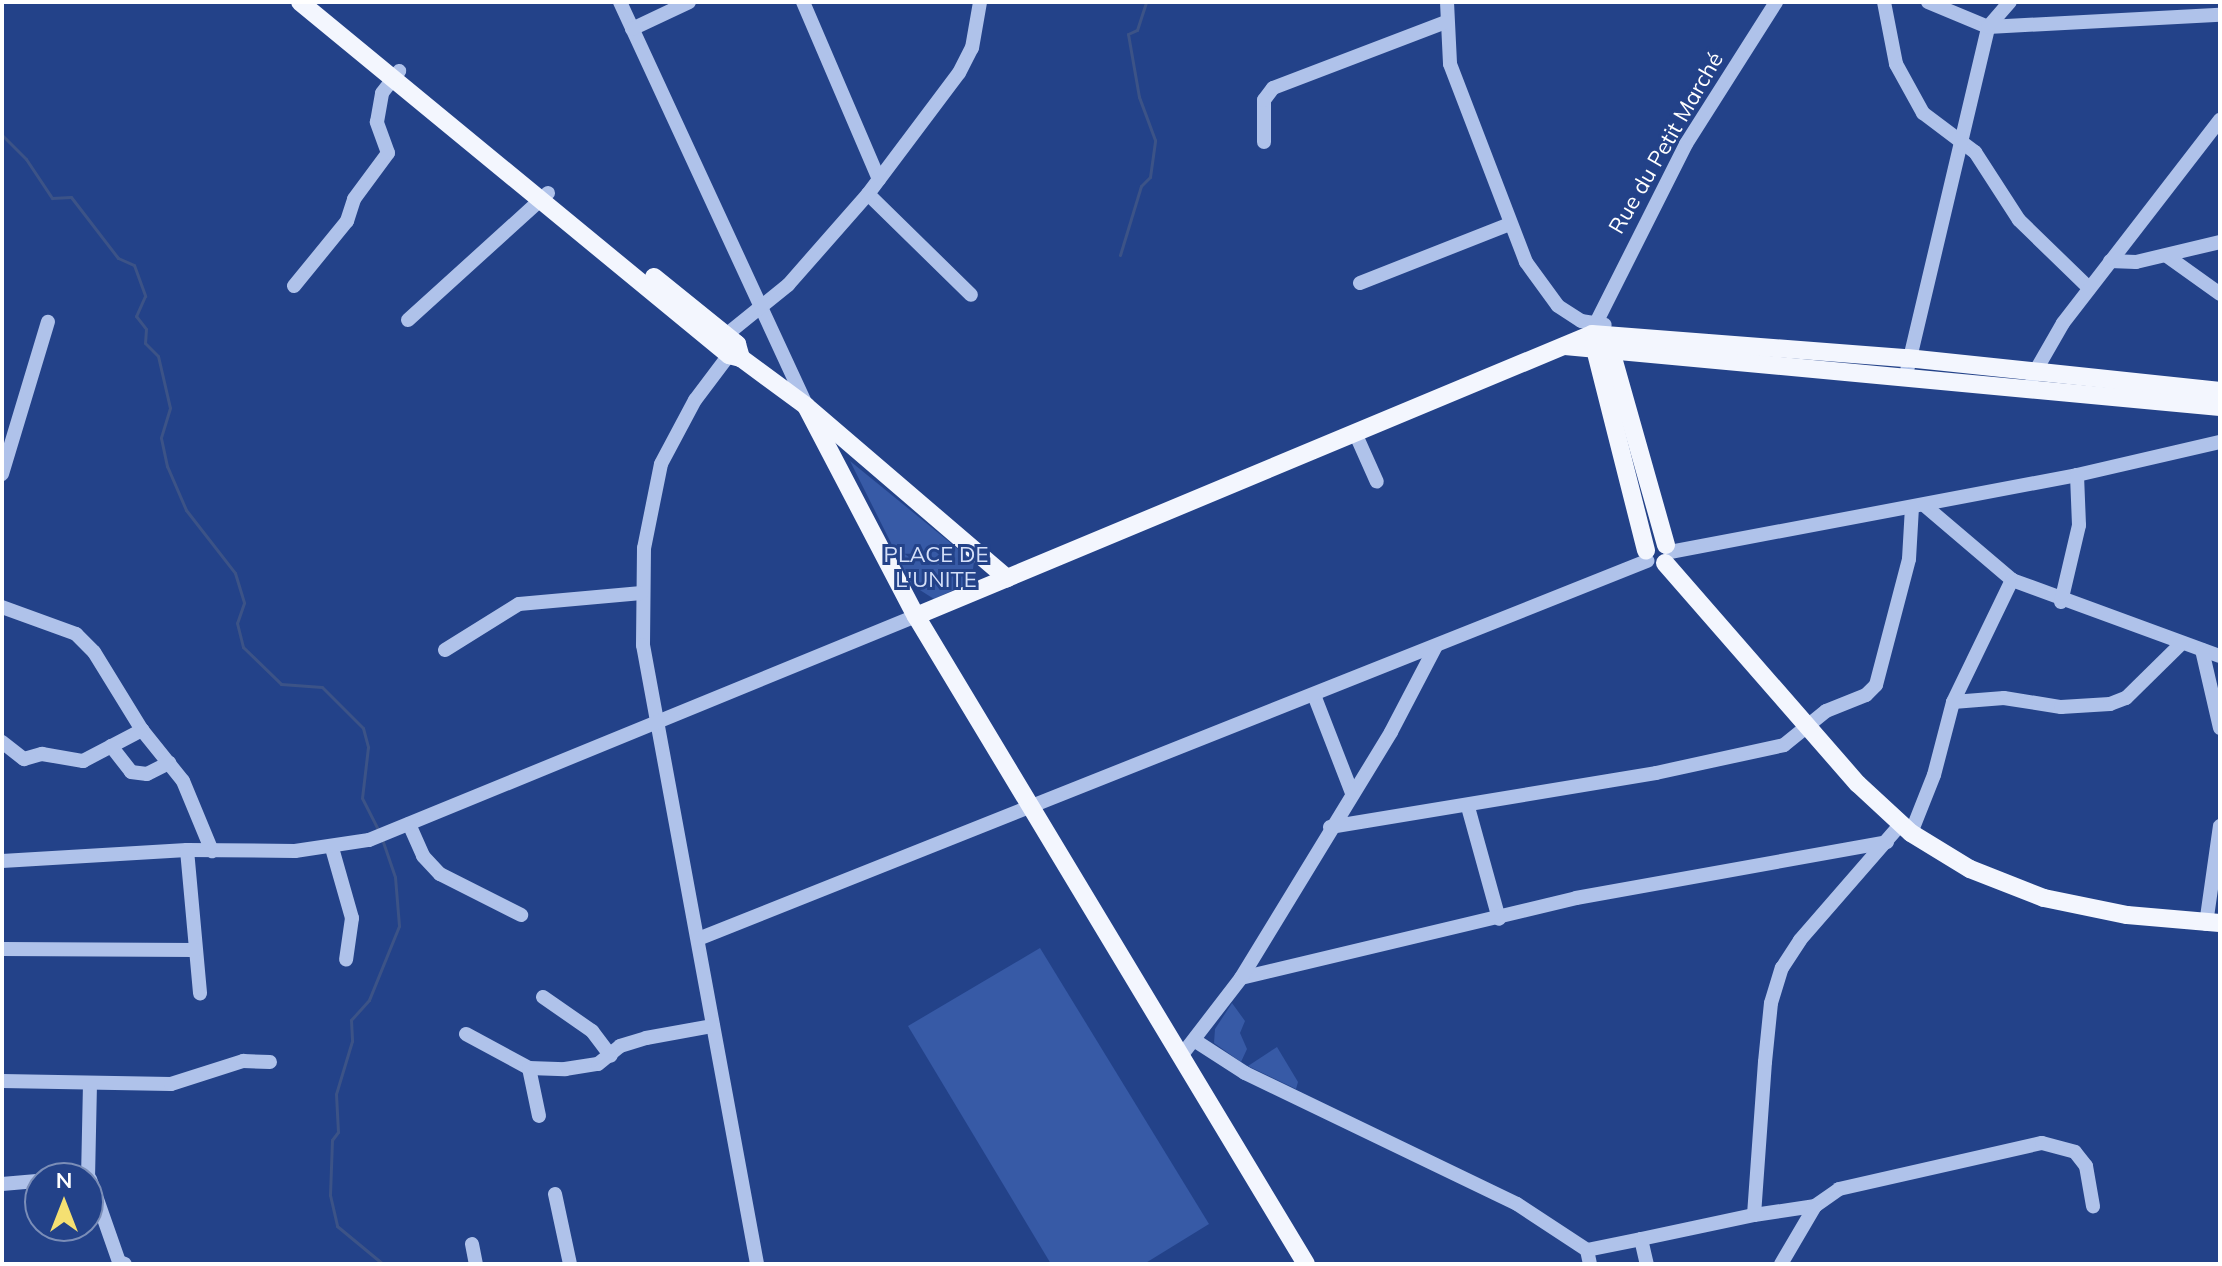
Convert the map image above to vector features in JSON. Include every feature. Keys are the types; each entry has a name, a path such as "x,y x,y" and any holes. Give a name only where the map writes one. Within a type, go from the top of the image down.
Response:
{"main road":[{"path":"300,2 396,75 806,406 1007,578"},
{"path":"314,2 396,75"},
{"path":"1601,332 1635,434 1659,554"},
{"path":"1601,332 1615,439 1659,554 1808,728 1906,829 1970,869 2044,898 2127,915 2213,924"},
{"path":"916,616 1356,435 1563,345 1601,332 1719,350 2220,391"},
{"path":"2032,378 2220,407"},
{"path":"806,406 916,616 1034,806 1306,1264"},
{"path":"1615,439 1635,434"}],"street":[{"path":"620,2 757,308 806,406"},
{"path":"632,29 689,2"},
{"path":"803,2 879,179"},
{"path":"757,1264 698,939 655,726 643,645 644,548 661,464 695,400 733,348 757,308 788,285 868,194 959,73 972,48 980,2"},
{"path":"1447,2 1450,64 1510,224 1548,298 1601,332"},
{"name":"Rue du Petit Marché","path":"1601,332 1686,144 1776,2"},
{"path":"1884,2 1896,64 1923,113 1958,138 1993,176 2025,228 2089,288"},
{"path":"1928,2 1988,27 2220,15"},
{"path":"1906,367 1958,138 1988,27 2010,2"},
{"path":"1264,142 1264,100 1273,88 1446,22"},
{"path":"294,286 347,221 354,199 388,153 377,122 382,93 396,75"},
{"path":"2032,378 2089,288 2220,120"},
{"path":"868,194 971,295"},
{"path":"408,320 544,196"},
{"path":"1360,283 1510,224"},
{"path":"2110,261 2167,256 2220,242"},
{"path":"2167,256 2220,294"},
{"path":"2,474 48,322"},
{"path":"1356,435 1377,482"},
{"path":"698,939 1314,695 1659,554 2077,475 2220,442"},
{"path":"2061,602 2079,525 2077,475"},
{"path":"1918,506 2012,580 2061,602 2220,656"},
{"path":"1330,827 1468,807 1784,745 1826,711 1876,685 1909,559 1918,506"},
{"path":"1754,1215 1766,1047 1782,968 1800,940 1887,842 1906,829 1934,775 1953,702 2012,580"},
{"path":"445,650 519,604 642,593"},
{"path":"2,607 76,634 94,652 142,730 169,763 200,813 212,851"},
{"path":"2,861 187,850 332,848 369,840 655,726 916,616"},
{"path":"1953,702 2004,698 2061,707 2110,704 2126,698 2182,643"},
{"path":"1181,1056 1241,978 1436,646"},
{"path":"2202,650 2220,728"},
{"path":"1314,695 1352,793"},
{"path":"2,742 24,759 42,754 83,761 142,730"},
{"path":"111,746 131,772 147,774 169,763"},
{"path":"1468,807 1499,919"},
{"path":"409,824 423,856 440,874 521,915"},
{"path":"2213,924 2220,826"},
{"path":"1241,978 1499,919 1576,898 1887,842"},
{"path":"332,848 352,918 346,960"},
{"path":"187,850 200,993"},
{"path":"2,949 195,950"},
{"path":"543,997 592,1031 611,1056"},
{"path":"466,1034 529,1068 565,1069 598,1064 620,1046 646,1038 713,1026"},
{"path":"1194,1040 1245,1073 1517,1204 1588,1257 1641,1239 1754,1215 1815,1206"},
{"path":"2,1081 171,1084 243,1061 270,1062"},
{"path":"529,1068 539,1116"},
{"path":"89,1162 90,1084"},
{"path":"1781,1264 1815,1206 1839,1189 2042,1143 2075,1152 2086,1166 2093,1206"},
{"path":"2,1184 24,1182"},
{"path":"555,1194 570,1264"},
{"path":"104,1220 119,1262 125,1264"},
{"path":"1641,1239 1647,1264"},
{"path":"472,1244 476,1264"}],"green space":[{"name":"PLACE DE L'UNITE","path":"850,461 974,562 971,582 934,599 912,585"},
{"path":"1040,948 1209,1224 1144,1264 1051,1264 908,1026"},
{"path":"1232,1003 1245,1021 1240,1033 1247,1049 1241,1062 1214,1043 1215,1029"},
{"path":"1277,1047 1298,1082 1296,1089 1248,1066"}],"waterway":[{"path":"1120,255 1141,186 1150,177 1155,140 1139,97 1128,34 1137,30 1146,2"},
{"path":"2,135 26,159 52,198 71,197 118,258 134,265 145,296 136,316 146,329 145,343 158,356 170,408 161,438 167,466 186,510 235,573 244,603 237,623 243,647 281,684 322,687 363,728 368,747 362,798 379,832"},
{"path":"382,839 395,877 399,926 369,1000 351,1020 352,1041 336,1094 338,1132 332,1140 330,1195 337,1226 383,1264"}]}
